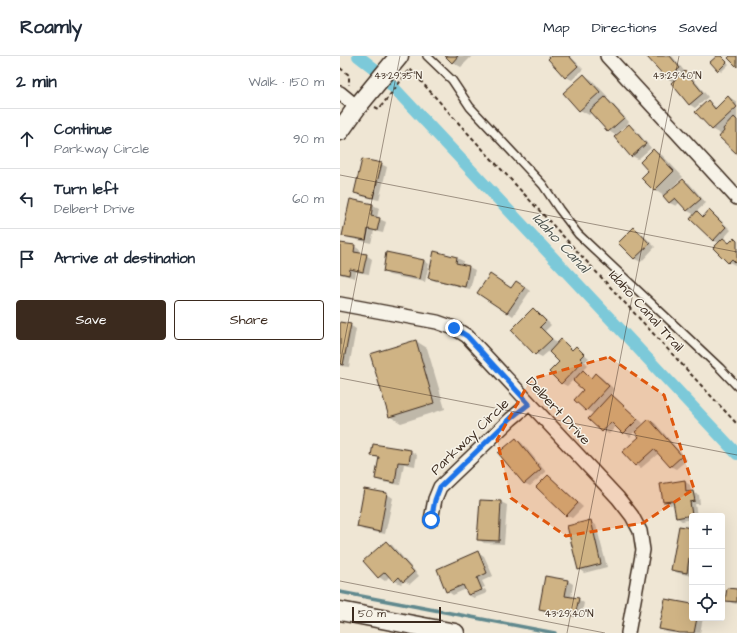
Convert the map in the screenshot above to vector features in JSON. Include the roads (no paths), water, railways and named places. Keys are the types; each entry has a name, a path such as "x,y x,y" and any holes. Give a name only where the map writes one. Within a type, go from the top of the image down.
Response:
{"street":[{"path":"607,56 737,198"},
{"path":"340,131 371,90 403,66"},
{"path":"344,89 357,107"},
{"name":"Delbert Drive","path":"340,304 436,322 454,328 467,336 618,498 632,516 640,531 642,550 628,633"},
{"name":"Parkway Circle","path":"431,520 435,500 440,487 511,418 529,404"},
{"path":"340,611 455,633"}],"lane":[{"path":"427,56 452,80 470,107 543,184 559,209 578,234 720,368 737,386"}],"waterway":[{"name":"Idaho Canal","path":"358,56 380,73 737,454"},
{"path":"340,592 555,633"}]}
